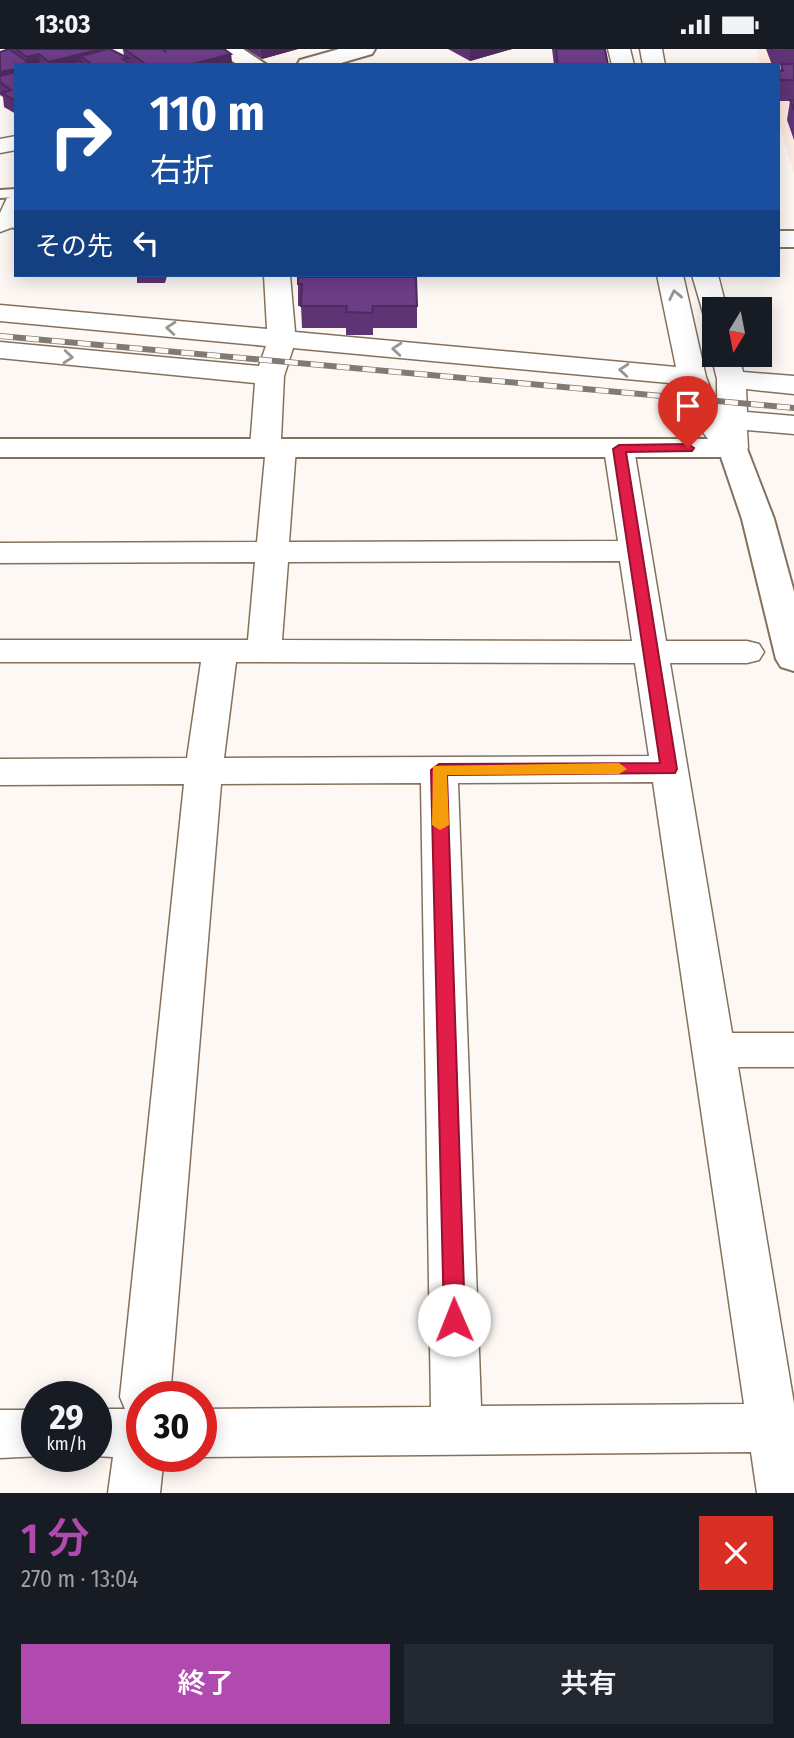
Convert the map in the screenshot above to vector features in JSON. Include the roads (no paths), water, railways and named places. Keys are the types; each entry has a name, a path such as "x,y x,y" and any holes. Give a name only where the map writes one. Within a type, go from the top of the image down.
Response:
{"street":[{"path":"226,49 252,63"},
{"path":"315,63 364,49"},
{"path":"264,651 272,552 271,376 282,339 277,277"},
{"path":"670,277 692,377 705,412 734,434"},
{"path":"706,277 711,297"},
{"path":"0,313 692,377"},
{"path":"0,350 271,376"},
{"path":"794,385 728,367 734,434 758,519 782,567 794,659"},
{"path":"0,448 619,449 794,425"},
{"path":"619,449 783,1493"},
{"path":"0,553 635,551"},
{"path":"0,651 747,652"},
{"path":"147,1381 204,771 220,651"},
{"path":"0,772 669,769"},
{"path":"439,770 457,1430"},
{"path":"714,1049 794,1050"},
{"path":"217,1433 773,1428"},
{"path":"0,1434 21,1434"},
{"path":"134,1493 136,1472"}],"lane":[{"path":"0,194 12,212"}],"railway":[{"path":"0,336 794,408"}]}
